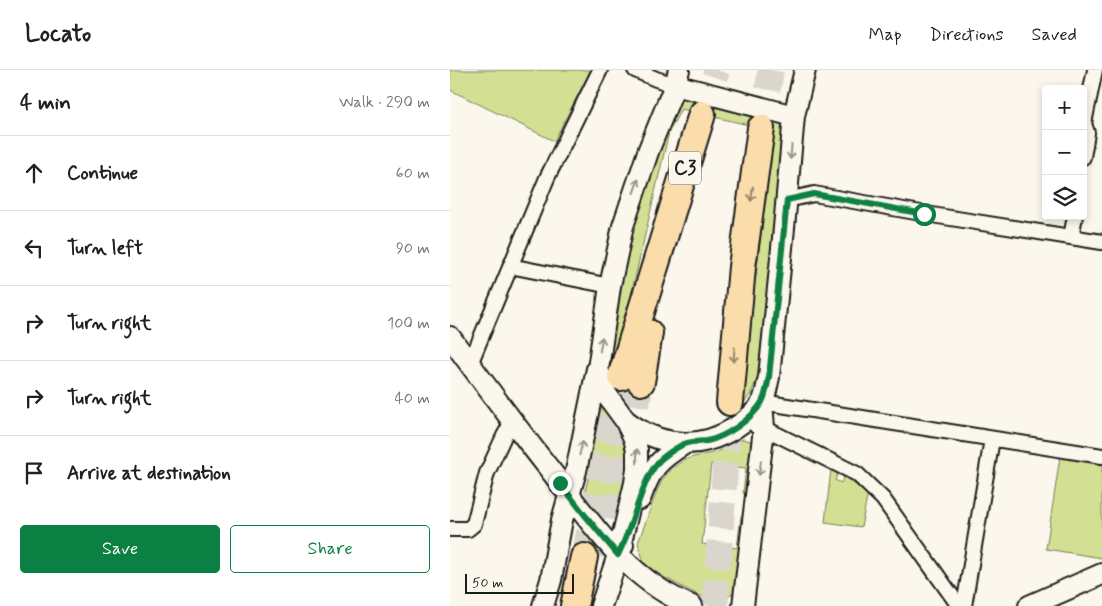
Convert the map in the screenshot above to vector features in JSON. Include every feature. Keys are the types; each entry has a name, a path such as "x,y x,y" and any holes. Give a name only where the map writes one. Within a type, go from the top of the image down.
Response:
{"highway":[{"name":"C3","path":"620,376 702,114"},
{"path":"736,413 742,267 761,128"},
{"path":"574,606 584,557"}],"street":[{"path":"470,364 547,178 600,70"},
{"path":"636,70 656,79 677,77 794,116"},
{"path":"736,413 753,414 762,402 769,377 794,116 805,70"},
{"path":"1086,130 1084,123 1095,70"},
{"path":"543,606 562,520 576,471 620,376 610,286 623,226 635,188 677,77"},
{"path":"787,200 814,194 1102,242"},
{"path":"1071,237 1073,220"},
{"path":"510,266 610,286"},
{"path":"450,337 512,422 618,555 651,584 692,606"},
{"path":"601,606 618,555 637,469 638,450 634,438 625,420 606,394 620,376"},
{"path":"743,606 764,428 762,402"},
{"path":"762,402 1102,456"},
{"path":"736,413 857,474 883,499 959,606"},
{"path":"625,420 647,434 684,444 718,437 736,413"},
{"path":"450,529 468,529 474,524 487,473 512,422"},
{"path":"964,606 992,439"},
{"path":"618,555 625,541 646,482 653,470 661,460 684,444"},
{"path":"1029,606 1102,574"}],"green space":[{"path":"450,70 591,70 554,141 450,90"},
{"path":"679,97 783,122 784,126 769,301 759,375 750,395 743,404 740,403 774,131 681,109 669,132 628,308 615,353 607,351 620,280 639,203"},
{"path":"601,397 634,451 619,513 602,516 585,491 591,467 586,465"},
{"path":"743,439 751,441 755,446 750,494 743,493 746,468 711,464 702,544 737,548 741,516 747,516 738,590 720,603 711,601 660,575 644,563 638,543 656,493 669,471 684,460 717,452"},
{"path":"1060,457 1102,464 1102,558 1046,549"},
{"path":"831,469 838,473 835,480 841,483 844,477 868,493 861,527 825,522"}],"tunnel":[{"path":"702,114 717,70"},
{"path":"761,128 771,70"},
{"path":"584,557 621,377"},
{"path":"609,559 641,382"},
{"path":"715,606 730,402"}],"route":[{"path":"560,483 618,555 625,541 646,482 661,460 684,444 708,440 726,433 742,424 753,414 762,402 769,377 787,200 814,194 924,214"}]}
